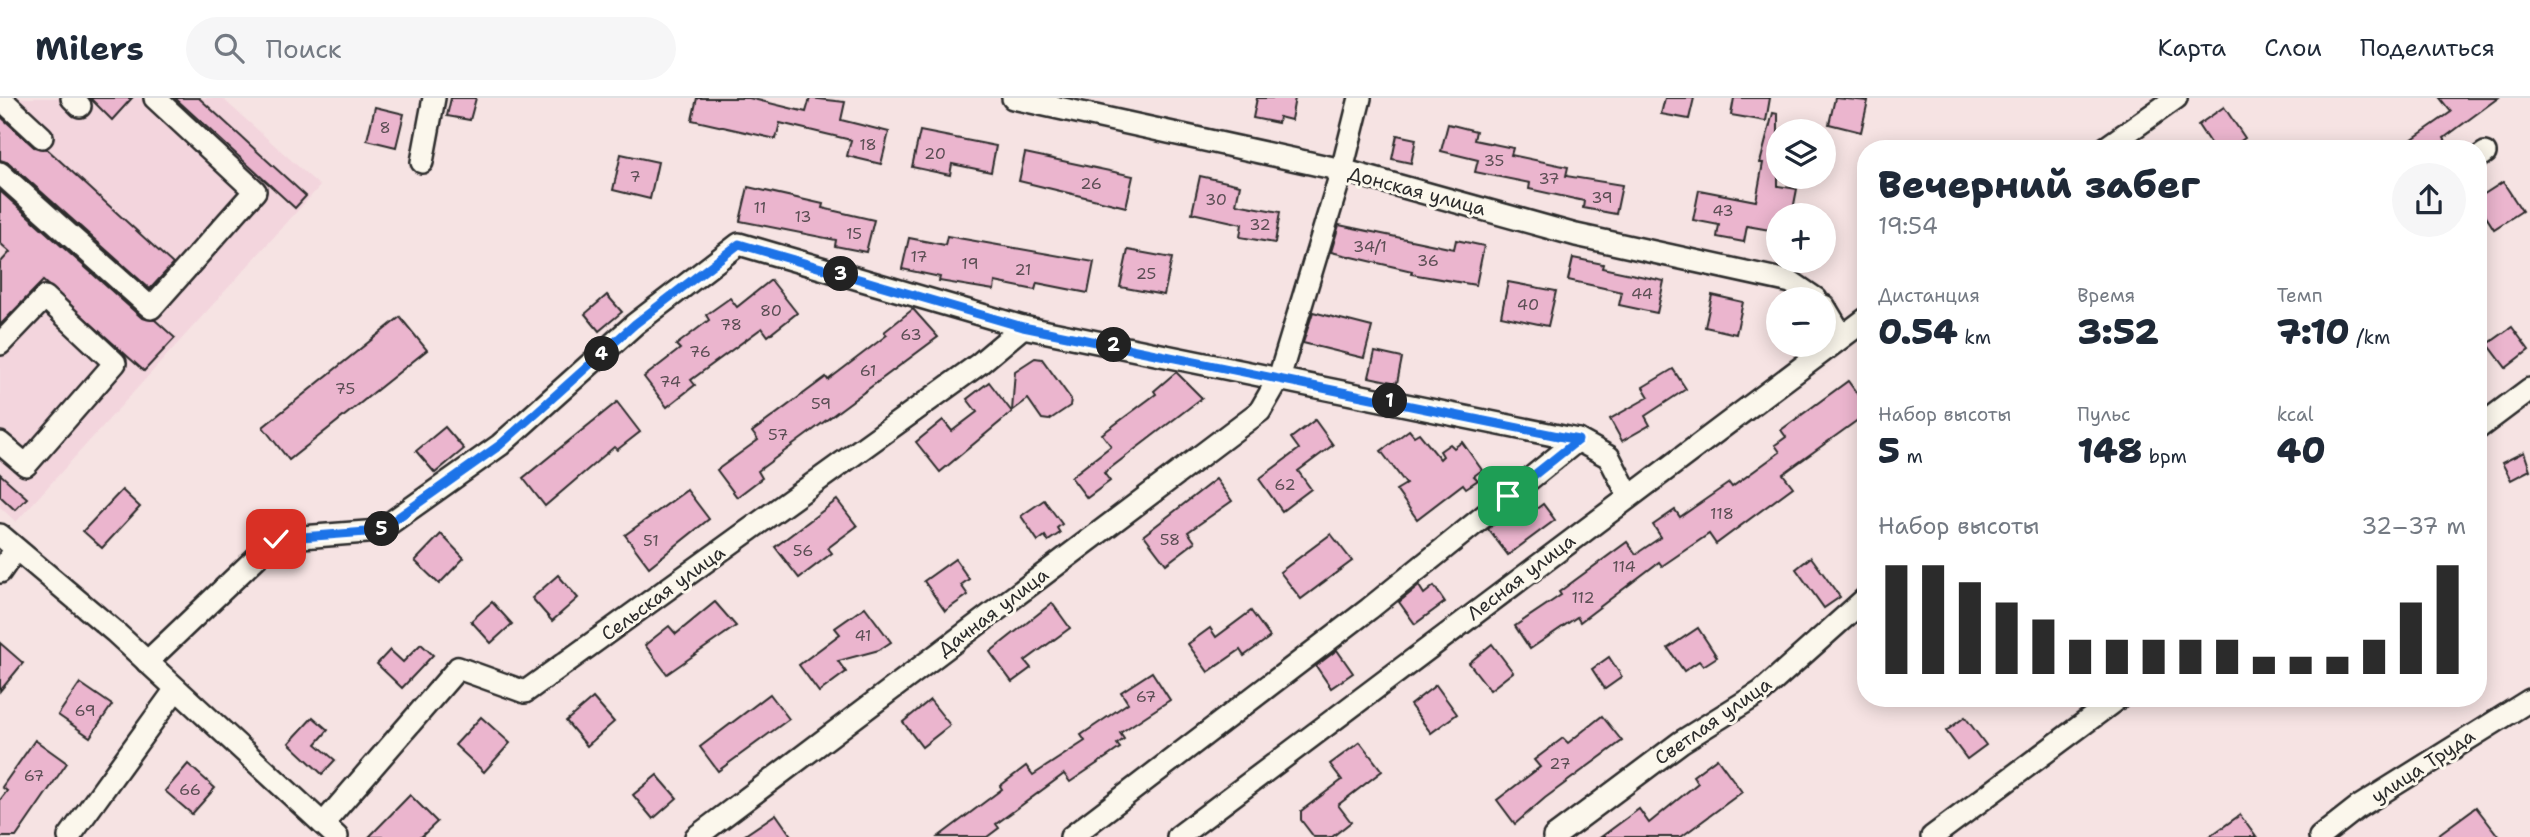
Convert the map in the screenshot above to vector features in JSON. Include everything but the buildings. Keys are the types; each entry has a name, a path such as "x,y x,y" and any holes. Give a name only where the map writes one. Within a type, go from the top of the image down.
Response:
{"street":[{"path":"0,98 42,136"},
{"path":"0,173 151,308 255,191 155,98"},
{"path":"422,162 435,98"},
{"name":"Донская улица","path":"1013,98 1342,170 1576,235 1791,282 1798,287"},
{"name":"Дачная улица","path":"696,837 1260,411 1279,378 1342,170 1360,98"},
{"path":"2117,140 2176,98"},
{"path":"147,662 276,539 379,531 390,524 500,445 635,324 739,244 1023,327 1578,440 1609,457 1629,496"},
{"path":"0,344 46,297 116,363 26,465 0,443"},
{"name":"Лесная улица","path":"1178,837 1857,325"},
{"path":"1836,326 1842,336"},
{"name":"Сельская улица","path":"330,831 458,668 525,692 979,364 1023,327"},
{"path":"2487,421 2530,389"},
{"path":"1071,837 1369,609 1578,440"},
{"path":"0,572 8,542 147,662 330,831"},
{"name":"Светлая улица","path":"1554,837 1681,742 1761,692 1857,606"},
{"path":"69,837 176,689"},
{"name":"улица Труда","path":"2320,837 2357,808 2530,701"},
{"path":"1932,837 2106,707"}],"shaded area":[{"path":"0,98 222,98 320,186 16,522 0,507"}],"route":[{"path":"276,539 379,531 500,445 635,324 739,244 1023,327 1578,440 1508,496"}]}
